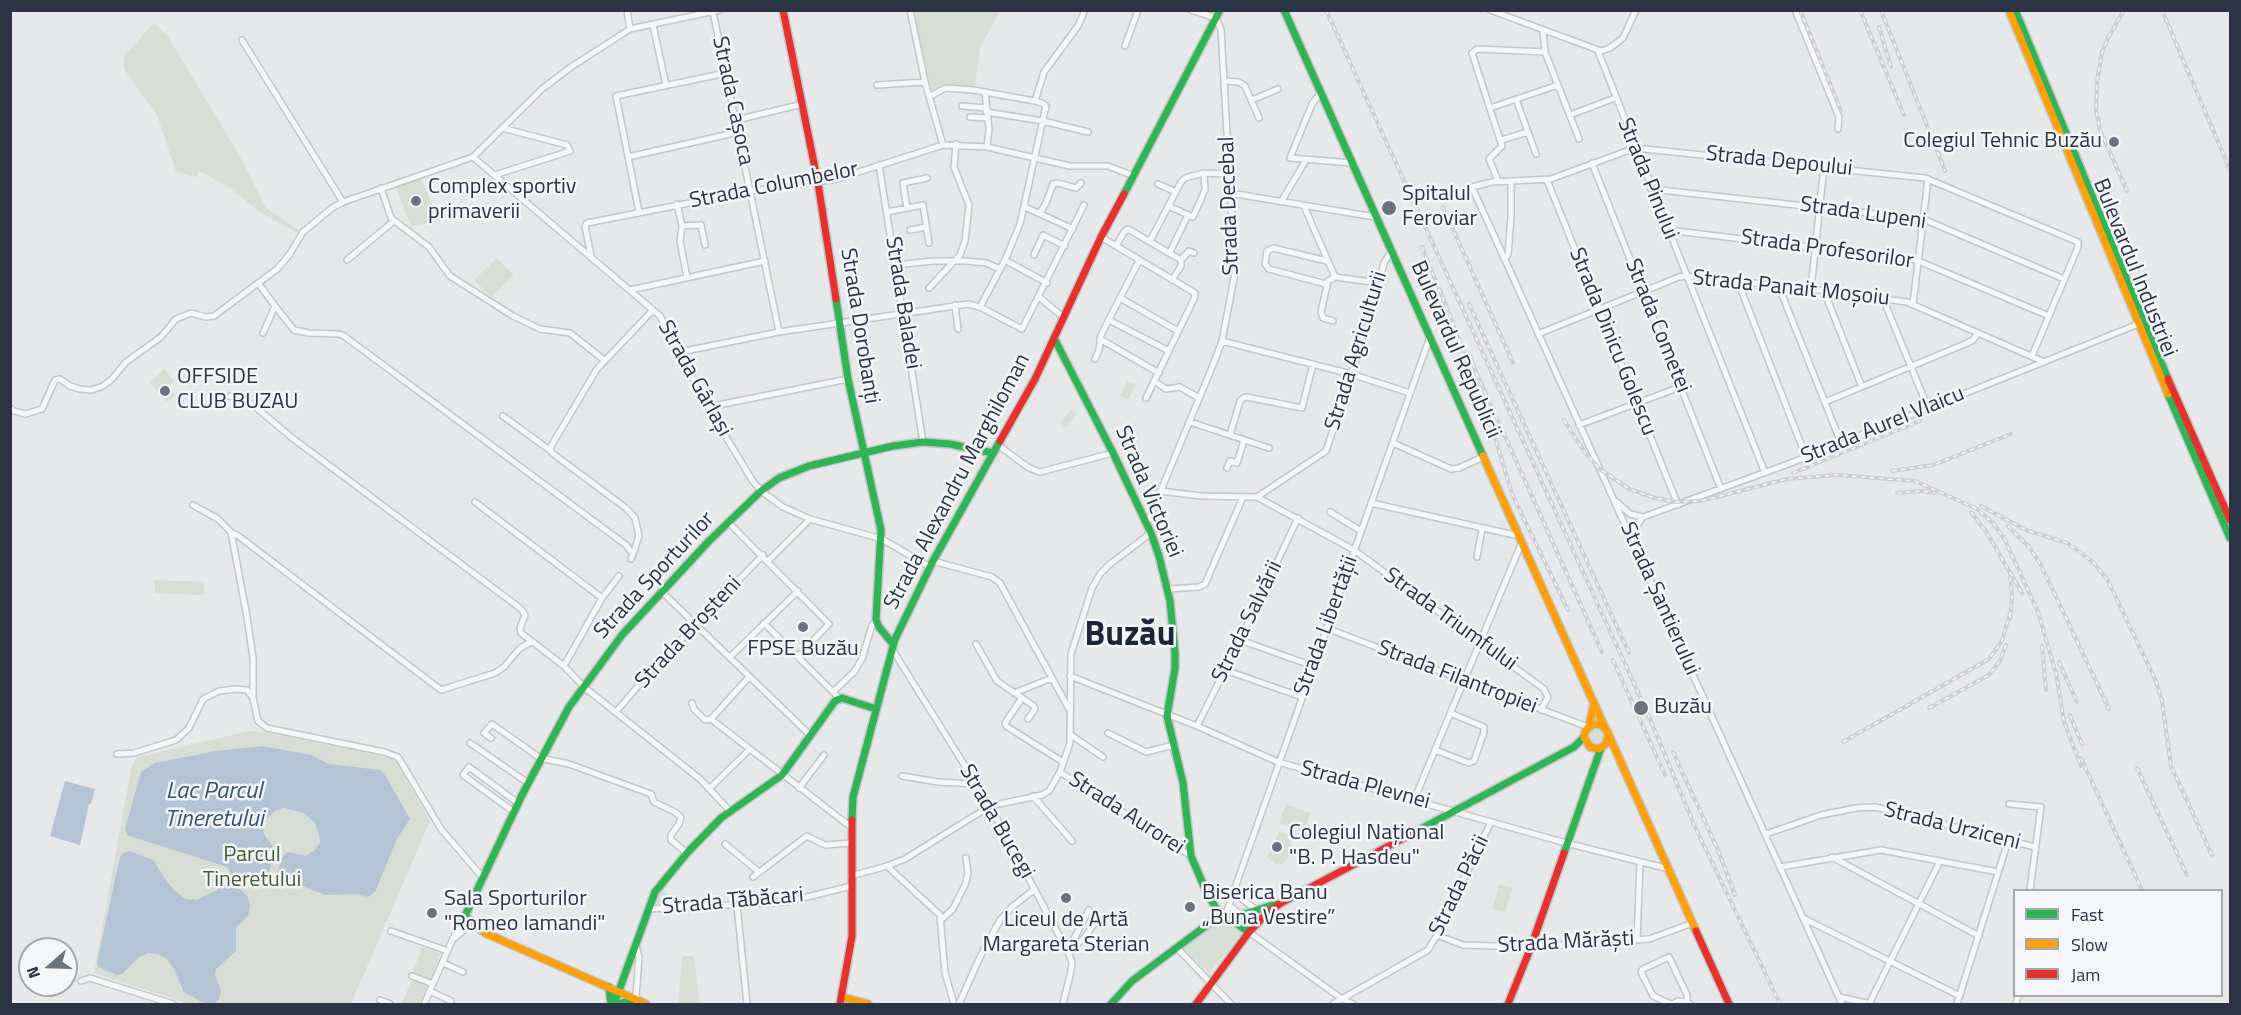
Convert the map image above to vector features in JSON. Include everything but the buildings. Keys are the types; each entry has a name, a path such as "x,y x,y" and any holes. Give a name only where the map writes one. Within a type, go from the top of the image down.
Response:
{"main road":[{"name":"Strada Dorobanți","path":"783,10 818,183 848,379 881,526 876,620"},
{"name":"Strada Alexandru Marghiloman","path":"841,1001 851,945 851,827 856,785 892,646 932,564 1035,379 1101,237 1220,10"},
{"name":"Bulevardul Republicii","path":"1284,10 1729,1005"},
{"path":"1289,10 1298,43"},
{"name":"Bulevardul Industriei","path":"2009,10 2142,322 2230,520"},
{"name":"Bulevardul Industriei","path":"2015,10 2201,474 2230,538"},
{"name":"Strada Victoriei","path":"1054,338 1147,524 1168,588 1175,668 1167,716 1183,783 1191,856 1214,905 1225,916 1249,932"},
{"name":"Strada Sporturilor","path":"467,924 471,905 483,878 560,721 618,641 662,591 761,491 779,478 799,470 863,452 923,442 950,444 993,453"},
{"path":"876,620 892,646"},
{"path":"614,1005 658,888 687,853 713,825 730,811 782,775 839,698 876,709"},
{"path":"1196,1005 1249,932 1265,915 1281,903 1574,747 1584,737 1589,727 1594,704"},
{"path":"1508,1005 1602,747 1608,741 1607,732 1598,724 1589,727"},
{"path":"1584,737 1587,745"},
{"path":"1574,747 1587,745 1593,748 1602,747 1619,757"},
{"path":"1111,1005 1132,981 1215,919 1241,915 1281,903"},
{"path":"467,924 646,1005"},
{"path":"609,987 614,1005"},
{"path":"614,1005 635,1000"},
{"path":"841,1001 868,1005"}],"street":[{"path":"627,10 630,29"},
{"path":"686,10 688,18"},
{"path":"10,408 25,414 42,409 55,380 60,379 80,389 92,390 103,386 126,362 161,337 176,319 191,313 214,316 258,284 285,262 303,232 343,202 473,157 542,89 571,67 630,29 720,10"},
{"path":"910,10 925,82 943,145"},
{"path":"1035,101 1044,72 1078,26 1085,10"},
{"path":"1125,46 1138,10"},
{"path":"1191,10 1216,18"},
{"path":"1490,10 1598,51 1607,50 1623,38 1636,10"},
{"path":"1795,10 1839,117 1838,129"},
{"name":"Strada Cașoca","path":"713,12 779,332"},
{"name":"Strada Decebal","path":"1147,524 1222,340 1235,273 1225,81 1221,29 1216,18"},
{"path":"653,25 666,85"},
{"path":"1543,31 1545,52 1579,139"},
{"path":"242,40 343,202"},
{"path":"1498,181 1489,159 1502,148 1501,140 1472,55 1473,50 1545,52"},
{"name":"Strada Pinului","path":"1598,51 1765,473"},
{"path":"639,212 616,96 726,73"},
{"path":"1225,81 1242,83 1259,118"},
{"path":"877,85 925,82"},
{"path":"1490,108 1558,85"},
{"path":"929,97 945,88 985,92 1045,105 1025,207 1005,260 980,307"},
{"path":"1252,100 1278,88"},
{"path":"985,92 987,147"},
{"path":"1320,93 1312,104 1289,156 1292,159 1352,163"},
{"path":"1570,115 1615,98"},
{"path":"1516,99 1536,154"},
{"path":"736,120 803,104"},
{"path":"962,106 986,113 1043,121 1088,132"},
{"path":"970,117 986,113"},
{"path":"495,175 568,153 570,149 567,145 502,128"},
{"path":"628,157 739,132"},
{"path":"1501,140 1528,132"},
{"path":"929,288 960,255 965,241 969,211 967,199 954,167 956,144"},
{"name":"Strada Columbelor","path":"591,256 585,224 677,204 751,191 818,183 943,145 987,147 1070,166 1108,166 1134,176"},
{"name":"Strada Depoului","path":"1472,187 1498,181 1547,180 1635,147 1928,179 2076,240 2078,243 2064,279"},
{"name":"Strada Gârlași","path":"473,157 664,321 708,407 761,491 783,507 810,519 882,539 932,564 992,577 999,583 1070,711"},
{"path":"1281,202 1306,160"},
{"name":"Strada Cometei","path":"1592,163 1721,489"},
{"name":"Strada Baladei","path":"879,165 923,442"},
{"path":"1811,289 1824,166"},
{"path":"1168,206 1193,217 1204,190 1204,173"},
{"path":"1150,241 1185,178 1204,173 1229,174"},
{"path":"907,208 903,183 927,178"},
{"path":"1913,304 1928,179"},
{"name":"Strada Dinicu Golescu","path":"1547,180 1678,505"},
{"path":"1504,259 1508,255 1511,181"},
{"path":"1040,213 1053,184 1058,183 1076,188 1081,183"},
{"path":"1158,184 1176,192"},
{"name":"Strada Șantierului","path":"1472,187 1842,1005"},
{"path":"381,188 394,221 429,247 450,276 513,316 540,329 570,333 604,360"},
{"name":"Strada Lupeni","path":"1652,189 1923,219 2064,279"},
{"path":"1230,193 1375,217"},
{"path":"677,204 682,226 680,241 687,278"},
{"path":"887,212 923,205 928,243"},
{"path":"680,352 779,332 968,304 980,307 1022,329 1084,205"},
{"path":"1304,206 1335,277"},
{"path":"1025,207 1073,229"},
{"path":"1170,252 1188,215"},
{"path":"347,260 394,221"},
{"path":"682,226 701,225 705,245"},
{"path":"910,230 926,227"},
{"path":"1116,246 1124,232 1128,230 1181,260"},
{"name":"Strada Profesorilor","path":"1668,230 1919,261 2049,316"},
{"path":"1034,255 1043,236 1065,246"},
{"path":"1101,237 1195,293 1146,398"},
{"path":"1326,284 1269,269 1265,264 1267,251 1273,248 1327,261"},
{"path":"1172,280 1181,266 1181,260 1189,251 1194,253"},
{"name":"Strada Agriculturii","path":"1257,497 1320,456 1328,448 1369,321 1383,263 1391,252"},
{"path":"1005,260 1047,282"},
{"path":"630,290 765,261"},
{"path":"896,265 933,261 975,261 1000,269"},
{"path":"1095,359 1100,339 1139,261"},
{"name":"Strada Panait Moșoiu","path":"1538,334 1686,276 1811,289 1913,304 2042,361"},
{"path":"1333,321 1323,318 1321,312 1326,284 1335,277 1379,284"},
{"path":"2032,356 2064,279"},
{"path":"1738,282 1806,457"},
{"path":"258,284 294,330 344,336 626,545 632,557 639,536 635,518 626,508 503,417"},
{"path":"1779,287 1841,443"},
{"path":"1824,291 1862,387"},
{"path":"1039,297 1063,317"},
{"path":"1120,298 1178,331"},
{"path":"1886,299 1886,306 1928,408"},
{"path":"956,305 958,329"},
{"path":"263,333 275,306"},
{"path":"551,451 552,443 597,369 653,310"},
{"path":"1109,320 1169,351"},
{"name":"Strada Aurel Vlaicu","path":"1643,517 1806,457 2142,322"},
{"path":"1825,402 1970,342 1978,333"},
{"name":"Strada Libertății","path":"1225,916 1430,337"},
{"path":"1100,339 1159,373"},
{"path":"1222,340 1351,374 1410,393"},
{"path":"1230,435 1240,401 1247,397 1302,408 1313,364"},
{"path":"708,407 848,379"},
{"path":"1155,381 1166,389 1180,387 1199,398"},
{"path":"1579,425 1680,387"},
{"path":"230,396 252,404 291,437 520,608 525,615 520,630 531,642 564,666 584,687 710,788 730,811"},
{"path":"1190,422 1269,448"},
{"path":"1227,468 1230,461 1237,463 1244,440"},
{"path":"1393,443 1451,469 1459,468 1483,457"},
{"path":"998,445 1029,468 1040,472 1113,453"},
{"path":"1160,491 1201,496 1257,497"},
{"path":"1168,588 1199,587 1205,584 1243,497"},
{"name":"Strada Triumfului","path":"1257,497 1354,550 1547,693 1548,699 1541,710"},
{"path":"1613,497 1627,513 1643,517 1636,525 1632,540"},
{"path":"475,502 602,598"},
{"path":"1371,503 1521,539 1414,800"},
{"path":"193,505 218,519 231,532 441,690 495,673 504,667 520,648 531,642"},
{"path":"1330,512 1361,531"},
{"name":"Strada Salvării","path":"1197,726 1298,518"},
{"path":"768,561 810,519"},
{"path":"729,522 829,624 798,656"},
{"path":"1477,557 1482,529"},
{"path":"231,532 247,617 252,658 253,698 258,721 267,728 384,752 398,757 441,829 483,878"},
{"path":"851,876 904,859 990,806 1047,793 1060,772 1070,743 1071,654 1092,588 1100,574 1110,564 1151,533"},
{"name":"Strada Broșteni","path":"616,712 763,555"},
{"path":"564,666 602,598 619,576"},
{"path":"662,591 811,736"},
{"path":"730,657 798,591"},
{"path":"834,691 854,672 862,659 876,620"},
{"path":"764,623 839,698"},
{"name":"Strada Filantropiei","path":"1326,628 1589,727"},
{"path":"1240,640 1313,666"},
{"path":"976,644 996,681 1035,707 1028,720"},
{"name":"Strada Bucegi","path":"892,646 990,806 1067,949 1072,962 1063,1005"},
{"path":"1225,670 1302,697"},
{"name":"Strada Plevnei","path":"1070,676 1197,726 1278,762 1566,843 1669,869"},
{"path":"692,703 694,709 705,720 711,719 749,677"},
{"path":"1014,693 1052,678"},
{"path":"117,754 134,753 176,740 189,728 203,699 213,693 242,689 247,690 253,698"},
{"path":"1022,698 1005,723 1006,726 1063,762"},
{"path":"1436,750 1469,763 1474,761 1484,728 1450,713"},
{"path":"711,719 851,827"},
{"path":"490,738 484,733 492,724 540,758 568,764 652,795 654,802 681,817 670,840 687,853"},
{"path":"1108,733 1146,752 1174,745"},
{"path":"1071,735 1103,757"},
{"path":"470,743 528,783"},
{"path":"710,788 749,750"},
{"path":"799,788 824,755"},
{"path":"514,812 463,775 469,767 518,803"},
{"name":"Strada Aurorei","path":"1060,772 1191,856"},
{"path":"902,776 938,782 976,784"},
{"path":"1033,796 1072,841"},
{"path":"2009,804 2040,806 2041,810 2030,889"},
{"name":"Strada Urziceni","path":"1766,834 1821,815 1875,807 2035,847"},
{"name":"Strada Păcii","path":"1333,1005 1423,953 1437,935 1491,822"},
{"path":"753,877 807,836 825,845 851,843"},
{"path":"1957,1005 2008,841"},
{"path":"725,844 759,872"},
{"path":"1780,867 1881,850 1998,872"},
{"path":"1832,857 1979,936"},
{"path":"942,919 953,909 965,885 968,873 966,858"},
{"path":"1839,997 1870,1004 1940,861"},
{"path":"1637,940 1640,863"},
{"path":"887,866 942,919 945,973 957,1005"},
{"name":"Strada Tăbăcari","path":"649,909 787,902 851,886"},
{"path":"957,1005 1000,920 1035,889"},
{"path":"1233,892 1256,910"},
{"path":"737,905 747,1005"},
{"path":"1229,905 1241,915"},
{"path":"1067,949 1076,937 1089,910"},
{"path":"1802,918 1960,996"},
{"path":"1067,949 1084,938 1097,920"},
{"name":"Strada Mărăști","path":"1437,935 1464,945 1531,947 1637,940 1657,937 1693,923"},
{"name":"Strada Sporturilor","path":"424,1005 457,930 467,924"},
{"path":"391,931 448,951"},
{"path":"1249,932 1353,1005"},
{"path":"635,1000 639,957 636,945"},
{"path":"1176,948 1231,1005"},
{"path":"1667,958 1670,959 1687,995 1688,1003 1678,1001 1672,1005 1653,996 1641,972 1642,969 1667,958"},
{"path":"443,963 463,972"},
{"path":"412,976 433,984"},
{"path":"81,981 90,978 173,1005"},
{"path":"430,991 451,1001"},
{"path":"380,1000 390,1005"}],"green space":[{"path":"914,11 1000,11 980,47 975,87 966,89 945,87 931,90"},
{"path":"154,23 167,35 238,153 266,208 299,230 296,232 260,212 231,189 199,170 197,177 176,172 157,115 124,69 124,56"},
{"name":"Complex sportiv primaverii","path":"420,176 439,221 411,226 395,186"},
{"path":"497,258 514,275 491,297 474,280"},
{"name":"OFFSIDE CLUB BUZAU","path":"164,369 174,381 168,387 175,395 167,402 150,382"},
{"path":"1127,381 1136,385 1128,400 1120,396"},
{"path":"1071,409 1077,414 1066,428 1060,423"},
{"path":"155,580 204,582 204,595 155,593"},
{"path":"1596,727 1602,730 1605,736 1602,742 1596,745 1590,742 1587,736 1590,730"},
{"name":"Parcul Tineretului","path":"249,731 266,732 395,759 430,821 351,1004 189,1004 94,973 132,764 138,757"},
{"path":"1286,804 1310,813 1304,831 1279,823"},
{"path":"1279,832 1286,834 1295,850 1282,864 1276,864 1267,857"},
{"path":"1500,884 1513,888 1505,913 1492,909"},
{"path":"662,888 680,905 657,904 656,898"},
{"path":"1220,921 1225,921 1241,931 1241,934 1209,974 1183,948"},
{"path":"422,947 440,954 431,979 413,972"},
{"path":"684,956 694,958 700,1004 678,1004"},
{"path":"412,979 427,986 419,1004 402,1003"}],"water":[{"name":"Lac Parcul Tineretului","path":"263,746 311,755 329,764 380,770 385,775 410,819 397,839 375,892 368,897 357,894 325,895 297,884 277,883 275,878 283,856 288,852 306,856 320,843 314,822 304,813 284,808 275,811 266,819 263,829 265,836 276,851 267,877 255,878 238,873 233,877 233,884 247,895 250,905 248,916 236,928 236,951 216,969 215,975 221,991 215,1003 201,1002 184,992 174,969 167,959 158,954 148,953 139,957 122,974 117,975 98,967 120,857 123,853 129,851 153,860 167,882 186,899 197,900 215,891 225,884 230,872 224,866 127,835 125,829 141,772 155,763 216,751"},
{"path":"65,781 95,789 91,804 89,804 80,845 50,836"}],"railway":[{"path":"1326,10 1647,712 1695,827 1780,1004"},
{"path":"1800,10 1841,111"},
{"path":"1860,10 1904,115"},
{"path":"1881,10 1945,171"},
{"path":"2124,10 2102,53 2097,81 2096,110 2100,130 2127,191"},
{"path":"2162,10 2230,170"},
{"path":"1879,27 1891,67"},
{"path":"1443,207 1513,363"},
{"path":"1422,247 1469,363"},
{"path":"1469,304 1629,653"},
{"path":"1470,355 1479,381"},
{"path":"1477,374 1602,652"},
{"path":"1564,420 1586,454 1600,469 1629,489 1655,498 1676,502 1701,501 1787,479 1837,475 1915,481 1977,509 1993,523 2005,540 2038,612 2056,673 2064,722 2081,766"},
{"path":"1793,473 1920,421"},
{"path":"1491,424 1512,494 1568,610"},
{"path":"1892,471 1933,465 2011,434"},
{"path":"1897,493 1922,491 1935,493"},
{"path":"1981,506 2026,530 2067,543 2093,562 2107,579 2156,681 2162,701 2171,766 2212,855"},
{"path":"1971,512 1985,530 2022,593"},
{"path":"2008,526 2029,547 2041,565 2109,709"},
{"path":"2010,577 2012,596 2010,619"},
{"path":"1843,742 1989,659 2002,641 2011,610"},
{"path":"1929,708 1989,675 2000,661 2006,645"},
{"path":"2042,646 2046,690"},
{"path":"1613,660 1665,775"},
{"path":"2059,662 2077,702"},
{"path":"2070,715 2082,744"},
{"path":"1673,752 1718,850 1735,895"},
{"path":"2081,758 2142,889"},
{"path":"2137,768 2187,875"}],"traffic: fast":[{"path":"1124,194 1220,10"},
{"path":"1284,10 1483,456"},
{"path":"2015,10 2168,379"},
{"path":"836,299 848,379 881,530 876,620 893,644"},
{"path":"1054,338 1113,453 1151,533 1159,556 1170,601 1175,653 1175,668 1167,716 1183,783 1191,856 1217,910 1249,932"},
{"path":"2168,394 2230,538"},
{"path":"852,820 853,797 895,639 933,561 1000,441"},
{"path":"463,920 522,795 569,707 622,635 709,541 761,491 779,478 809,466 893,446 923,442 950,444 993,453"},
{"path":"614,1004 655,892 687,853 721,818 782,775 835,701 842,698 876,709"},
{"path":"1417,831 1574,747 1584,737"},
{"path":"1564,853 1601,748"},
{"path":"1111,1004 1132,981 1215,919 1241,915 1276,904"},
{"path":"467,918 472,923 467,928 462,923 467,918"},
{"path":"609,987 611,1004"},
{"path":"618,1004 635,999"}],"traffic: slow":[{"path":"2009,10 2168,394"},
{"path":"1483,456 1605,728"},
{"path":"1589,726 1594,704"},
{"path":"1608,735 1606,744 1599,749 1590,747 1584,737 1586,730 1593,724 1602,725 1607,731 1696,931"},
{"path":"472,922 485,933 646,1004"},
{"path":"842,997 868,1004"}],"traffic: jam":[{"path":"783,10 818,183 836,299"},
{"path":"1000,441 1035,379 1101,237 1124,194"},
{"path":"2168,379 2230,520"},
{"path":"840,1004 852,936 852,820"},
{"path":"1196,1004 1249,932 1265,915 1281,903 1417,831"},
{"path":"1508,1004 1564,853"},
{"path":"1696,931 1729,1004"}],"place":[{"name":"Colegiul Tehnic Buzău","path":"2114,142"},
{"name":"Complex sportiv primaverii","path":"416,201"},
{"name":"Spitalul Feroviar","path":"1389,208"},
{"name":"OFFSIDE CLUB BUZAU","path":"165,391"},
{"name":"FPSE Buzău","path":"803,627"},
{"name":"Buzău","path":"1641,708"},
{"name":"Colegiul Național \"B. P. Hasdeu\"","path":"1277,847"},
{"name":"Liceul de Artă Margareta Sterian","path":"1066,898"},
{"name":"Biserica Banu „Buna Vestire”","path":"1190,907"},
{"name":"Sala Sporturilor \"Romeo Iamandi\"","path":"432,913"}],"district":[{"name":"Buzău","path":"1130,637"}]}
